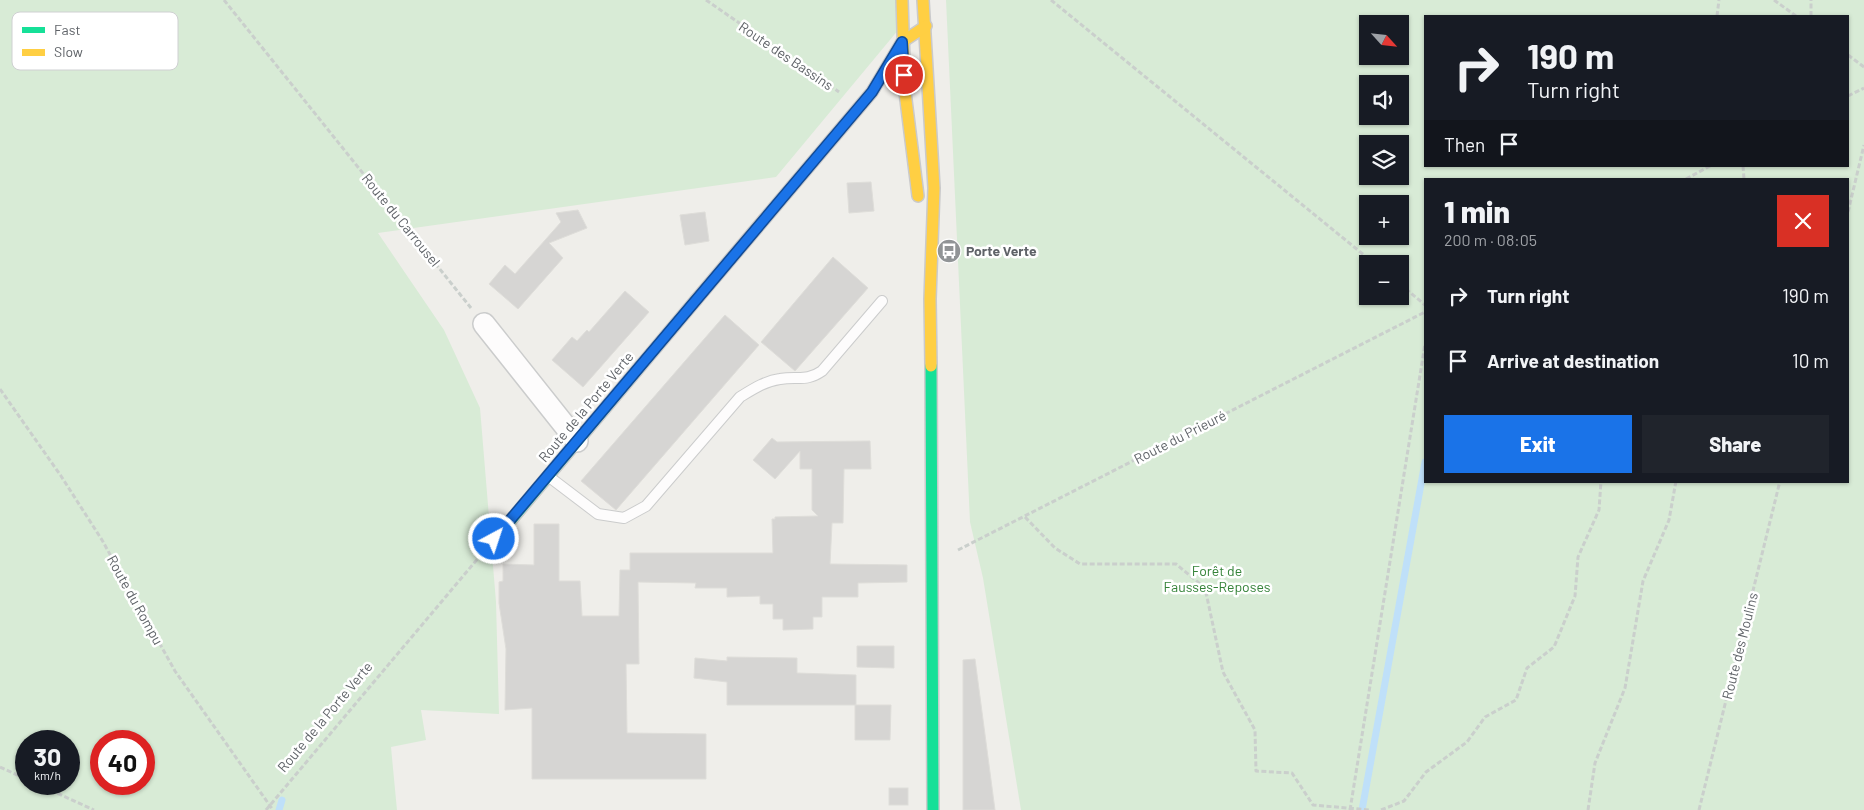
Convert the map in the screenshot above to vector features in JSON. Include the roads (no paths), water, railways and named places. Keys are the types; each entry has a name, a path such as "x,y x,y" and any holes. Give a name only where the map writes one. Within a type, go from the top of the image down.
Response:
{"main road":[{"path":"902,0 902,42 906,92 930,300"},
{"path":"923,0 934,188 930,300 934,557 933,810"},
{"path":"902,42 926,26"},
{"name":"Route de la Porte Verte","path":"494,539 872,92 902,42"}],"street":[{"path":"484,324 577,441"}],"lane":[{"path":"547,476 598,514 613,518 624,518 646,506 740,397 760,384 780,379 811,378 822,371 882,302"}],"waterway":[{"path":"1362,810 1424,468"},
{"path":"279,810 282,800"}],"place":[{"name":"Porte Verte","path":"949,251"}],"park label":[{"name":"Forêt de Fausses-Reposes","path":"1217,580"}]}
